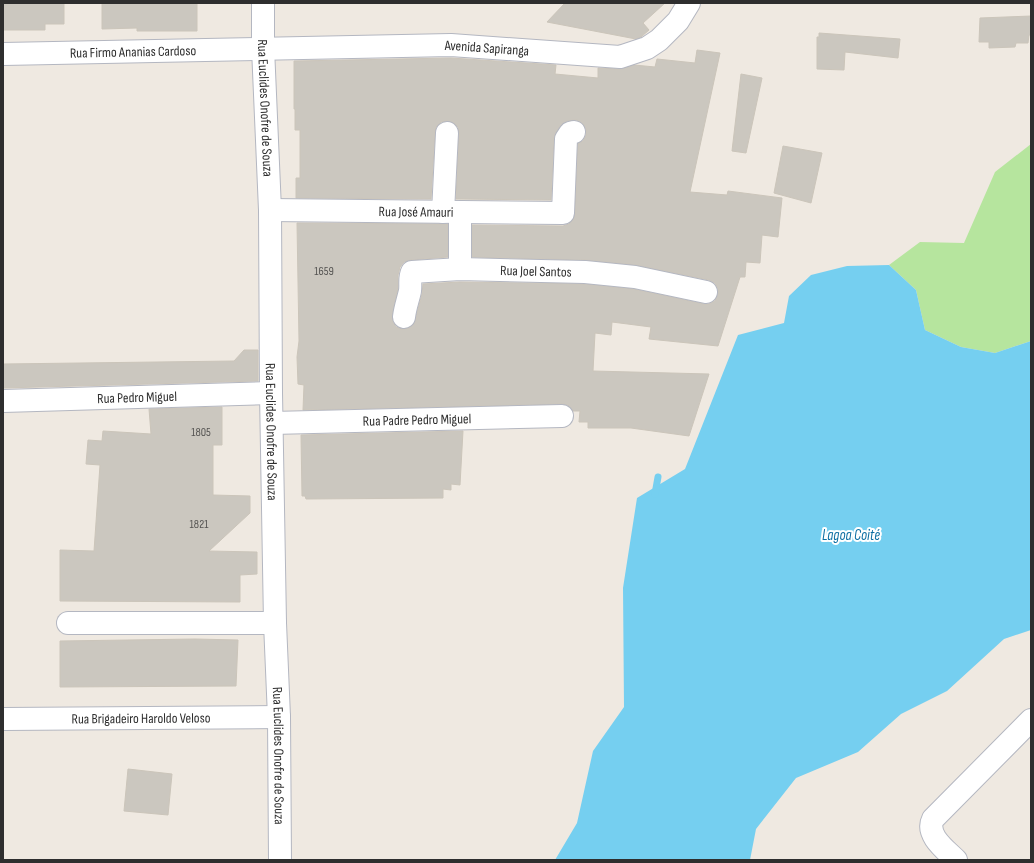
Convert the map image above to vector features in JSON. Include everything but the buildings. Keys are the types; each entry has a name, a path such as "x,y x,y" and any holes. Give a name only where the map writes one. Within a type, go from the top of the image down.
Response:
{"street":[{"name":"Rua Euclides Onofre de Souza","path":"263,3 263,48 270,210 271,393 275,623 279,718 280,860"},
{"name":"Avenida Sapiranga","path":"263,48 451,45 620,57 647,48 659,40 678,22 689,3"},
{"name":"Rua Firmo Ananias Cardoso","path":"3,54 263,48"},
{"name":"Rua José Amauri","path":"270,210 563,213 566,139 568,135 574,132"},
{"path":"447,133 452,212 460,269"},
{"name":"Rua Joel Santos","path":"404,317 405,306 410,292 412,272 460,269 585,272 635,277 706,292"},
{"name":"Rua Pedro Miguel","path":"3,401 271,393"},
{"name":"Rua Padre Pedro Miguel","path":"272,423 562,416"},
{"path":"68,623 275,623"},
{"name":"Rua Brigadeiro Haroldo Veloso","path":"3,719 279,718"},
{"path":"956,860 933,836 930,824 933,819 1031,720"}],"green space":[{"path":"1031,144 1031,341 995,353 961,347 925,330 916,290 889,265 920,242 964,243 995,172"}],"water":[{"name":"Lagoa Coité","path":"889,265 916,290 925,330 961,347 995,353 1031,341 1031,630 1004,639 947,691 901,714 858,752 796,778 756,829 750,860 555,860 577,823 593,751 624,707 623,588 637,498 685,469 738,335 784,323 789,296 811,275 847,266"}],"waterway":[{"path":"655,494 658,477"}]}
